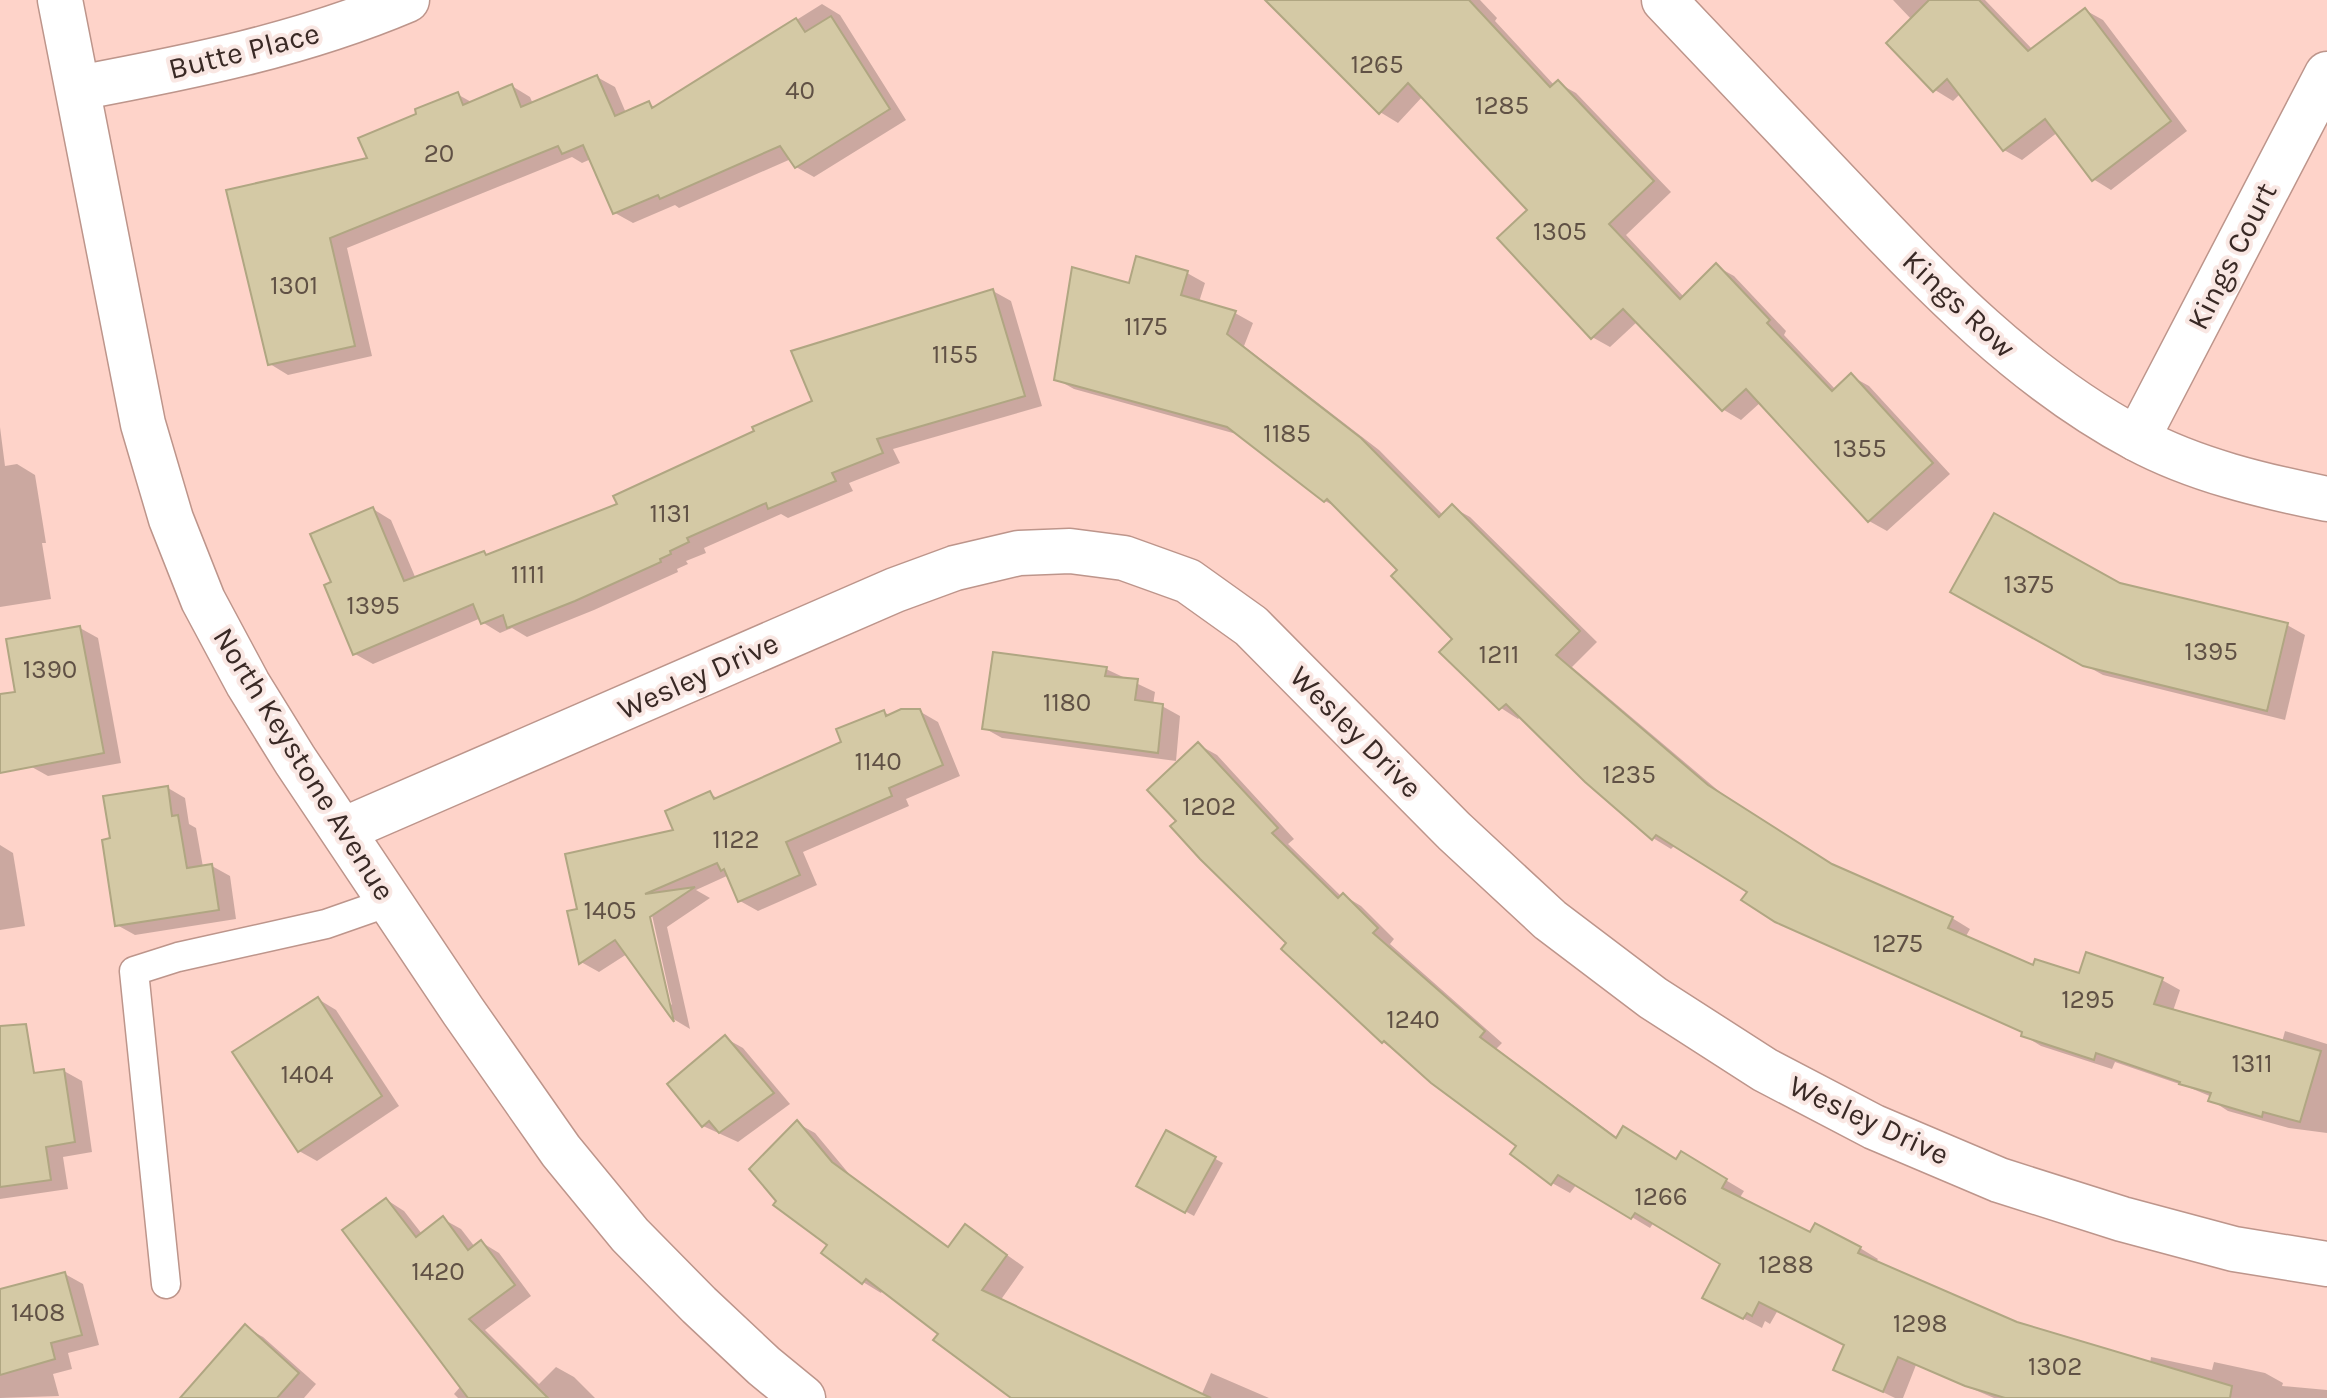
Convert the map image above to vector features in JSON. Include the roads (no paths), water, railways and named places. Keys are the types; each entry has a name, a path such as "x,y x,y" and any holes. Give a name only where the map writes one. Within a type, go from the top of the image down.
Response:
{"street":[{"name":"North Keystone Avenue","path":"60,0 143,424 171,519 203,600 248,684 295,760 561,1151 630,1235 721,1326 803,1398"},
{"name":"Butte Place","path":"78,88 188,67 300,40 407,0"},
{"name":"Kings Row","path":"1664,0 1922,273 2048,384 2137,439 2203,467 2276,489 2327,499"},
{"name":"Kings Court","path":"2137,439 2327,74"},
{"name":"Wesley Drive","path":"343,830 895,590 955,568 1019,553 1070,551 1124,558 1188,581 1251,626 1454,831 1550,920 1653,998 1765,1070 1874,1127 1999,1180 2122,1219 2220,1245 2327,1264"}],"lane":[{"path":"166,1284 134,971 178,957 326,924 389,902"}]}
